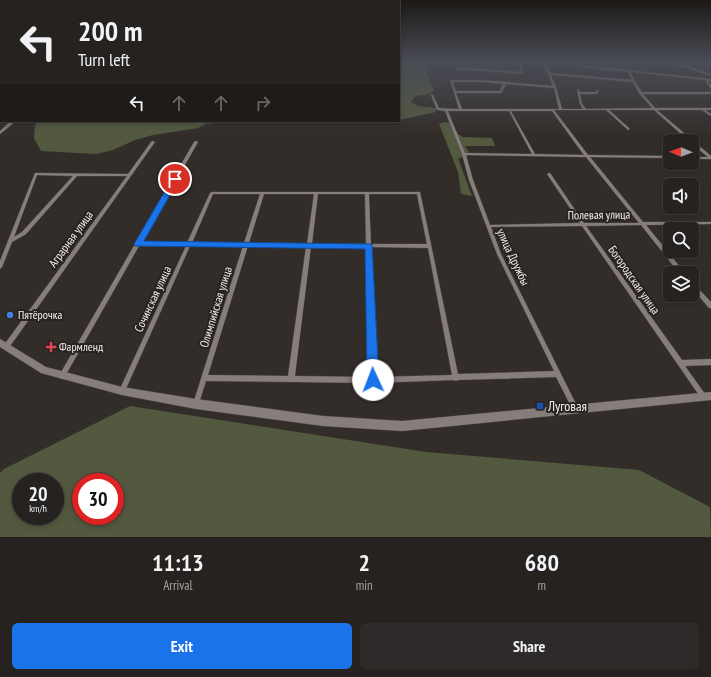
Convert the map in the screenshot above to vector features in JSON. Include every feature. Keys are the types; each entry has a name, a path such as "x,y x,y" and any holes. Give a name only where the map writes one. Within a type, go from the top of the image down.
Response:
{"main road":[{"path":"0,133 13,122"},
{"path":"3,345 44,370 122,391 196,404 322,421 402,426 707,396"}],"street":[{"path":"453,86 461,110"},
{"path":"455,92 501,92 504,86"},
{"path":"543,86 555,87 561,110"},
{"path":"636,86 653,109 682,134"},
{"path":"585,110 581,104 579,91 597,93 598,91"},
{"path":"641,93 711,93"},
{"path":"432,95 438,109 446,110 553,111 711,109"},
{"path":"702,109 711,116"},
{"name":"улица Дружбы","path":"446,110 464,154 471,180 499,254 575,408"},
{"path":"607,110 628,129"},
{"path":"510,111 534,155"},
{"path":"553,111 587,156 676,266"},
{"name":"Аграрная улица","path":"3,345 153,142"},
{"path":"62,376 196,142"},
{"path":"699,148 711,158"},
{"path":"464,154 663,157"},
{"path":"699,158 711,158"},
{"path":"0,267 36,174 129,175"},
{"path":"10,241 24,233 76,174"},
{"name":"Богородская улица","path":"549,174 680,363 707,396"},
{"name":"Сочинская улица","path":"122,391 212,193 262,193"},
{"path":"262,193 419,193 456,378"},
{"name":"Олимпийская улица","path":"196,404 262,193"},
{"path":"291,379 316,193"},
{"path":"367,193 373,380"},
{"path":"709,223 711,228"},
{"name":"Полевая улица","path":"488,226 584,226 709,223"},
{"path":"138,244 429,246"},
{"path":"699,293 711,306"},
{"path":"680,363 711,362"},
{"path":"204,378 373,380 558,374"}],"green space":[{"path":"400,86 432,86 434,90 430,94 415,96 411,102 418,106 436,108 436,112 400,120"},
{"path":"38,122 225,122 206,124 198,128 153,135 135,140 113,150 96,154 41,151 34,138 35,125"},
{"path":"443,122 452,123 458,134 463,137 492,138 495,146 465,146 469,152 467,157 458,158 472,196 461,194 458,172 439,124"},
{"path":"130,406 426,452 639,470 710,507 711,537 0,537 0,473 4,469"}],"place":[{"name":"Пятёрочка","path":"10,315"},
{"name":"Фармленд","path":"51,347"},
{"name":"Луговая","path":"540,406"}],"route":[{"path":"175,179 138,244 369,246 373,380"}]}
